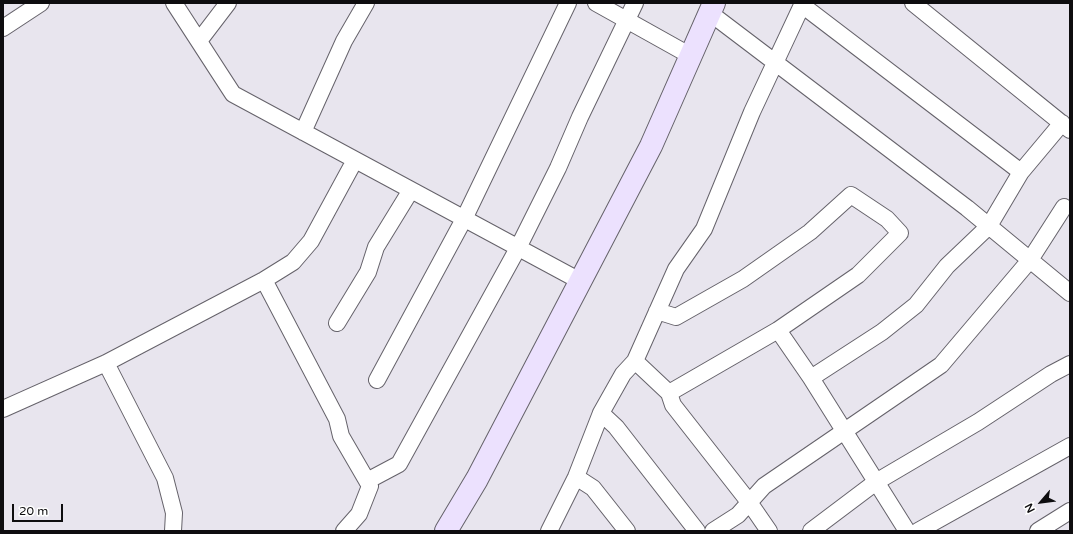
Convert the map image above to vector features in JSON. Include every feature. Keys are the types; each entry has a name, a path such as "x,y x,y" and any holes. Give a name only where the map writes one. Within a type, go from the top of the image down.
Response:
{"street":[{"path":"3,28 41,3"},
{"path":"174,3 233,94 580,281"},
{"path":"198,41 228,3"},
{"path":"303,132 344,41 366,3"},
{"path":"377,380 464,219 568,3"},
{"path":"596,3 691,56"},
{"path":"367,481 399,464 518,248 558,168 580,117 634,3"},
{"path":"811,378 882,332 916,305 947,266 989,226 1021,172 1066,126 913,3"},
{"path":"549,531 576,477 601,413 623,374 635,361 676,269 704,229 752,112 803,4 1021,172"},
{"path":"446,531 477,479 651,146 712,8 776,62 989,226 1070,293"},
{"path":"3,409 106,363 264,280 293,262 311,241 355,160"},
{"path":"337,323 368,272 376,247 411,190"},
{"path":"657,311 676,317 743,278 810,232 851,195 888,219 900,233 858,275 778,330 670,393"},
{"path":"713,531 738,515 764,486 941,365 1030,260 1064,207"},
{"path":"264,280 337,419 341,436 370,486 359,514 344,531"},
{"path":"778,330 811,378 907,531"},
{"path":"635,361 670,393 673,405 770,531"},
{"path":"106,363 165,478 174,514 173,531"},
{"path":"811,531 876,482 978,422 1051,374 1070,364"},
{"path":"601,413 616,427 697,531"},
{"path":"918,531 1070,446"},
{"path":"576,477 593,488 627,531"},
{"path":"1038,531 1070,511"}]}
